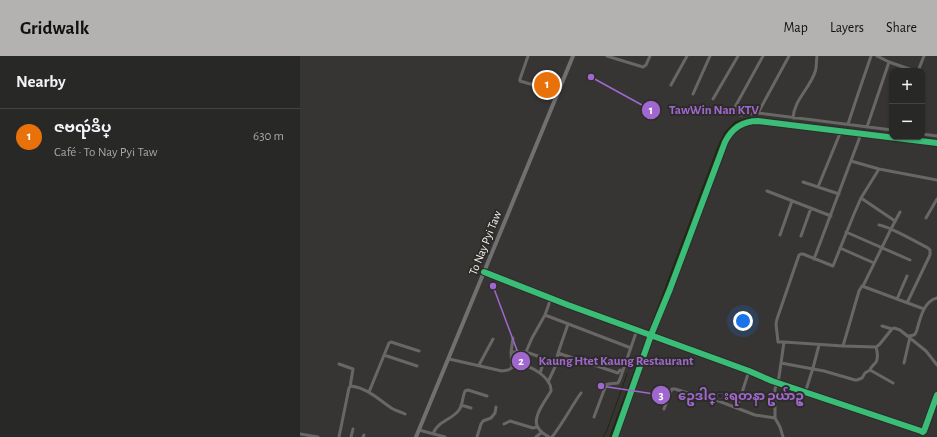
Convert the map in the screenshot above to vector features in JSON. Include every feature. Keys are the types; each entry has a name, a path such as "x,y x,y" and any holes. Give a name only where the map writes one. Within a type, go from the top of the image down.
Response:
{"main road":[{"name":"To Nay Pyi Taw","path":"416,437 573,56"}],"street":[{"path":"528,56 520,81 558,92"},
{"path":"607,56 642,67 646,65 650,56"},
{"path":"671,85 687,56"},
{"path":"693,94 710,56"},
{"path":"714,99 738,56"},
{"path":"763,56 735,109 740,115 758,113 889,130"},
{"path":"758,113 789,56"},
{"path":"793,118 795,109 815,72 817,56"},
{"path":"848,124 871,56"},
{"path":"877,56 907,68"},
{"path":"918,68 924,56"},
{"path":"867,127 889,62"},
{"path":"615,437 650,335 670,289 724,142 731,132 740,124 758,121 937,143"},
{"path":"818,187 841,131"},
{"path":"814,259 861,134"},
{"path":"925,134 937,136"},
{"path":"851,161 879,169 937,180"},
{"path":"879,169 861,198 833,266 800,254 776,321 778,342 819,345 876,347 892,329"},
{"path":"803,182 839,194"},
{"path":"767,191 831,216"},
{"path":"861,198 895,221"},
{"path":"926,218 937,199"},
{"path":"780,235 792,201"},
{"path":"801,236 811,208"},
{"path":"843,346 859,291 863,286 900,212"},
{"path":"879,225 883,225 930,250 930,254 907,303"},
{"path":"846,232 910,260"},
{"path":"840,248 874,263"},
{"path":"484,272 749,371 772,382 776,382 922,432 924,431 937,395"},
{"path":"897,299 908,276"},
{"path":"863,286 924,309"},
{"path":"526,352 545,315 551,298"},
{"path":"909,337 916,333 924,309 931,301 937,298"},
{"path":"545,315 631,348"},
{"path":"548,382 555,367 568,324"},
{"path":"882,326 892,329 896,328 909,337 926,350 937,366"},
{"path":"594,416 606,385 618,383 638,330"},
{"path":"904,363 909,337"},
{"path":"512,367 513,338"},
{"path":"478,365 493,339"},
{"path":"369,392 390,342 418,351"},
{"path":"783,437 780,427 774,418 774,395 784,342"},
{"path":"805,393 814,368 819,345"},
{"path":"781,363 824,370 859,380 870,370 877,360 876,347"},
{"path":"512,352 526,352 547,360 546,363 543,364 540,373"},
{"path":"558,353 618,373 620,370 623,371"},
{"path":"384,355 417,366"},
{"path":"448,359 502,371 508,370 517,365 522,365 540,373 551,386 551,391 540,409 536,423 537,427 542,432 551,437 559,428 581,393"},
{"path":"338,364 352,369 350,386 339,437"},
{"path":"870,370 893,383"},
{"path":"737,408 749,371"},
{"path":"350,386 354,386 377,396 393,409 405,414"},
{"path":"664,409 670,391 675,389 696,396 716,400 755,415 774,418"},
{"path":"433,434 436,427 456,413 462,405 466,390 487,396"},
{"path":"462,405 472,408"},
{"path":"477,437 481,424 491,418 495,413 496,407"},
{"path":"504,424 510,421 533,428 537,427"},
{"path":"351,437 353,429"},
{"path":"419,430 445,437"},
{"path":"536,437 542,432"},
{"path":"300,434 318,437"}],"waterway":[{"path":"611,437 720,145 726,133 736,123 750,119 761,120"},
{"path":"603,437 607,430 627,374"}],"cycle path":[{"path":"615,437 651,335 670,289 725,142 738,126 748,122 758,121 937,143"},
{"path":"484,272 568,305 749,371 772,381 923,432 937,395"}],"place":[{"name":"TawWin Nan KTV","path":"591,77"},
{"name":"ဇဗၺဴဒိပ္","path":"547,85"},
{"name":"Kaung Htet Kaung Restaurant","path":"493,286"},
{"name":"ဥေဒါင္းရတနာ ဥယ်ာဥ္","path":"601,386"}]}
